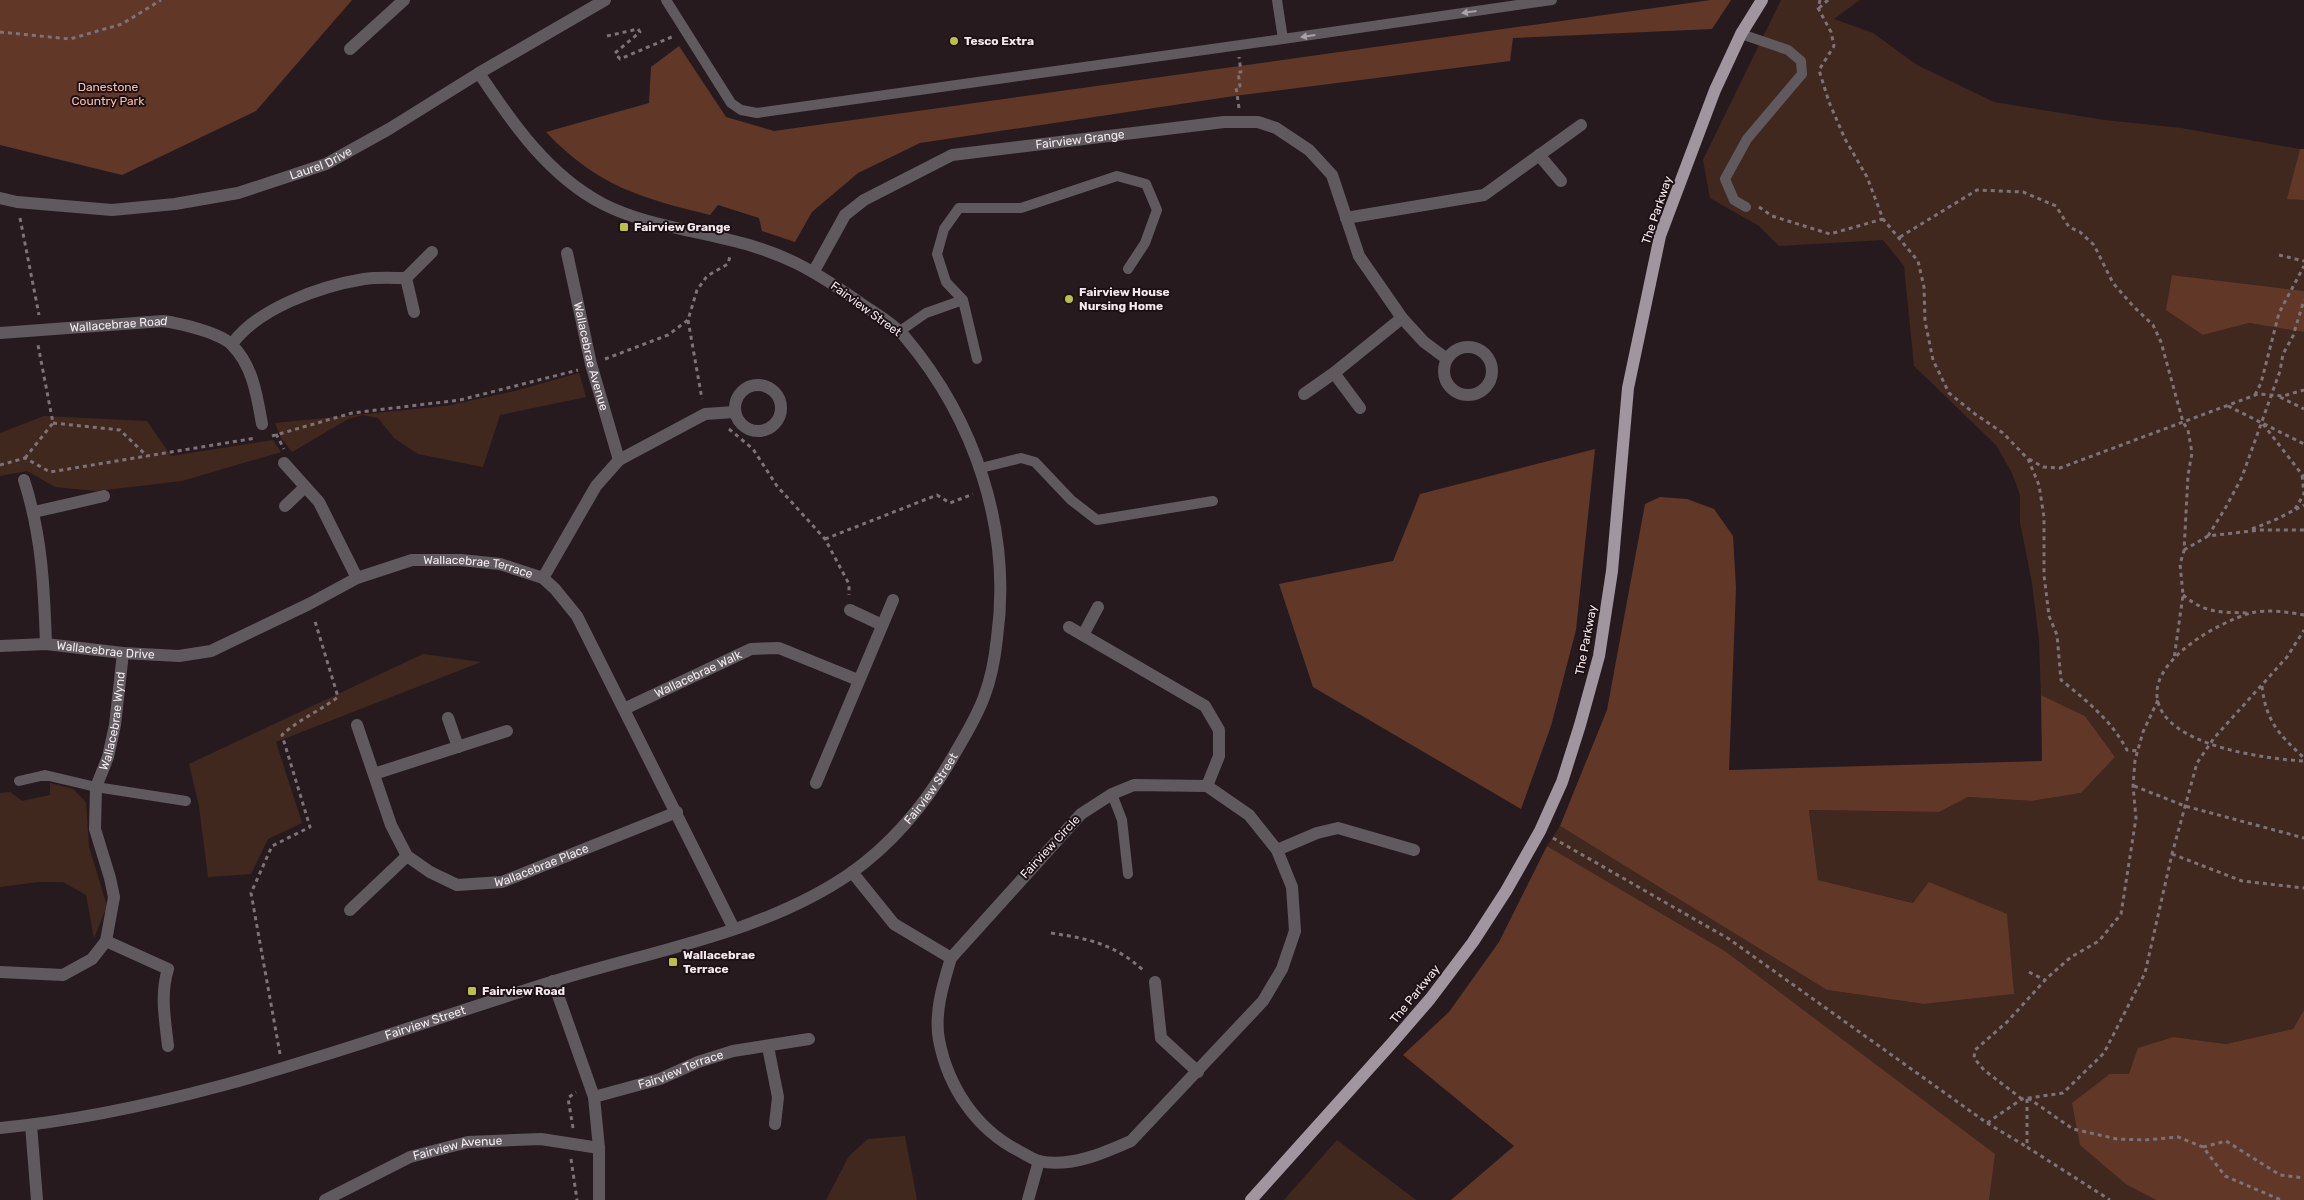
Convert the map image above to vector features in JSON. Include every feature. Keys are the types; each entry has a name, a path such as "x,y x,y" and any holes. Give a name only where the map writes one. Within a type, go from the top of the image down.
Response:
{"main road":[{"name":"The Parkway","path":"1250,1200 1430,999 1473,942 1506,891 1540,831 1562,782 1599,656 1612,571 1628,388 1660,236 1715,90 1741,34 1762,0"}],"street":[{"path":"350,50 404,0"},
{"name":"Laurel Drive","path":"0,198 17,202 112,210 175,204 238,193 326,164 389,129 479,73 605,0"},
{"name":"Fairview Street","path":"0,1128 31,1125 123,1109 282,1067 554,981 734,929 803,903 852,872 887,844 934,790 969,729 986,694 995,655 1001,611 1000,571 987,488 981,468 947,394 900,331 814,270 795,261 734,240 635,217 602,203 566,178 517,130 479,73"},
{"name":"Fairview Grange","path":"814,270 845,215 864,200 952,155 1240,121 1276,128 1309,150 1332,175 1359,256 1402,318 1424,342 1447,359"},
{"path":"1346,218 1484,194 1581,125"},
{"path":"1539,154 1561,181"},
{"path":"262,424 256,387 232,344 239,334 280,306 300,297 364,279 406,278 432,252"},
{"name":"Wallacebrae Avenue","path":"567,253 591,364 619,460"},
{"path":"406,278 414,312"},
{"path":"1304,394 1334,373 1402,318"},
{"name":"Wallacebrae Road","path":"0,333 163,320 189,325 232,344"},
{"path":"1334,373 1360,408"},
{"path":"543,578 596,486 619,460 705,414 735,412"},
{"path":"284,463 319,502 357,578"},
{"path":"24,480 34,512 41,547 46,644"},
{"path":"285,506 305,487"},
{"path":"34,512 104,496"},
{"name":"Wallacebrae Terrace","path":"211,651 309,604 357,578 412,560 500,564 543,578 555,589 577,616 677,812 734,929"},
{"path":"816,783 893,600"},
{"path":"1083,635 1098,607"},
{"path":"850,610 882,625"},
{"path":"1069,627 1205,706 1219,730 1219,756 1208,786"},
{"name":"Wallacebrae Drive","path":"0,646 46,644 123,653 179,656 211,651"},
{"name":"Wallacebrae Walk","path":"624,710 751,649 779,648 858,680"},
{"name":"Wallacebrae Wynd","path":"0,972 63,975 92,960 106,940 114,898 95,829 96,787 110,749 123,653"},
{"path":"448,718 458,747"},
{"name":"Wallacebrae Place","path":"357,725 391,825 407,856 430,872 458,885 502,882 677,812"},
{"path":"374,774 507,731"},
{"name":"Fairview Circle","path":"1134,785 1208,786 1249,815 1277,850 1292,887 1295,930 1282,969 1263,1001 1131,1141 1103,1153 1066,1162 1039,1161 1006,1144 978,1121 952,1083 939,1039 939,1010 951,958 1080,814 1112,794 1134,785"},
{"path":"1277,850 1317,833 1338,828 1414,850"},
{"path":"350,910 407,856"},
{"path":"852,872 894,924 951,958"},
{"path":"106,940 168,969 163,984 162,1004 168,1046"},
{"path":"554,981 594,1098 599,1148 598,1200"},
{"path":"1155,982 1161,1038 1198,1072"},
{"name":"Fairview Terrace","path":"594,1098 660,1079 698,1062 733,1051 768,1047 809,1039"},
{"path":"768,1047 778,1097 775,1124"},
{"path":"31,1125 38,1200"},
{"name":"Fairview Avenue","path":"326,1200 410,1157 468,1142 542,1139 599,1148"},
{"path":"1028,1200 1039,1161"}],"lane":[{"path":"666,0 731,102 741,110 757,113 1552,0"},
{"path":"1277,0 1283,39"},
{"path":"1741,34 1788,50 1801,61 1802,74 1746,139 1725,179 1734,200 1746,207"},
{"path":"977,359 964,300 946,282 936,254 944,229 959,208 1021,208 1117,176 1146,184 1157,210 1145,242 1128,269"},
{"path":"900,331 926,313 964,300"},
{"path":"981,468 1021,458 1035,462 1071,500 1097,520 1213,501"},
{"name":"Wallacebrae Wynd","path":"19,781 45,775 96,787 186,801"},
{"path":"1112,794 1122,820 1128,874"}],"path":[{"path":"0,32 70,39 122,24 161,0"},
{"path":"1820,0 1818,8 1831,32 1834,46 1819,70 1829,102 1845,139 1867,177 1883,219 1900,237 1918,261 1924,287 1925,321 1933,360 1949,393 2003,433 2028,458 2043,467 2060,468 2093,458 2255,396 2278,395 2304,390"},
{"path":"1818,8 1828,0"},
{"path":"607,36 638,29 640,32 615,53 620,59 686,31"},
{"path":"1238,46 1241,72 1238,72 1240,86 1236,87 1240,121"},
{"path":"1900,237 1977,190 2023,192 2056,206 2069,227 2080,232 2094,245 2113,283 2153,324 2161,342 2183,422 2188,430 2192,453 2188,475 2184,551 2180,564 2183,595 2174,659"},
{"path":"1746,207 1761,208 1772,216 1830,234 1883,219"},
{"path":"734,240 728,264 707,276 697,290 688,320 705,414 730,429 753,449 777,486 825,539 849,584 850,610"},
{"path":"2279,255 2304,261"},
{"path":"2255,396 2261,384 2279,313 2304,266"},
{"path":"2208,536 2242,477 2280,371 2283,354 2293,336 2304,300"},
{"path":"267,436 277,435 352,414 460,400 509,389 591,364 668,335 688,320"},
{"path":"2278,395 2304,409"},
{"path":"2227,406 2304,444"},
{"path":"2262,422 2303,476 2304,494 2299,504 2290,512"},
{"path":"53,423 120,430 148,457"},
{"path":"262,424 273,426 286,452 284,463"},
{"path":"0,465 25,458 50,472 258,438"},
{"path":"2028,458 2039,485 2044,517 2044,575 2048,616 2057,635 2061,680 2102,714 2118,734 2127,750 2138,751"},
{"path":"825,539 937,494 950,503 987,488"},
{"path":"2247,531 2304,505"},
{"path":"2184,551 2208,536 2247,531 2304,530"},
{"path":"2183,595 2196,606 2213,612 2304,615"},
{"path":"282,1067 251,893 272,846 310,827 282,735 294,723 338,697 309,604"},
{"path":"2022,1099 1984,1070 1974,1058 1975,1050 2007,1022 2046,980 2071,957 2099,942 2121,914 2136,818 2134,786 2138,751 2158,700 2159,678 2187,645 2222,625 2252,613"},
{"path":"1986,1123 2022,1099 2063,1093 2104,1053 2145,973 2172,854 2197,763 2210,744 2287,657 2304,630"},
{"path":"2262,686 2264,705 2271,723 2278,733 2304,759"},
{"path":"2158,700 2163,713 2180,730 2210,744 2238,752 2304,759"},
{"path":"2134,786 2185,806 2304,838"},
{"path":"1540,831 1729,939 1986,1123 2110,1200"},
{"path":"2172,854 2242,881 2304,888"},
{"path":"1051,933 1093,939 1130,958 1155,982"},
{"path":"2029,972 2046,980"},
{"path":"577,1200 568,1098 589,1082"},
{"path":"2027,1098 2073,1129 2117,1139 2145,1140 2178,1137 2203,1146 2226,1141 2280,1175 2304,1178"},
{"path":"2027,1098 2027,1147"},
{"path":"2203,1146 2225,1176 2281,1200"}],"shaded area":[{"path":"1781,0 1860,0 1834,19 1873,33 1917,65 1994,102 2104,120 2181,128 2300,149 2288,198 2304,200 2304,291 2173,275 2203,335 2249,323 2304,332 2304,1010 2293,1029 2226,1044 2174,1037 2127,1185 2156,1200 1989,1200 1994,1154 1725,951 1547,846 1560,826 1827,990 1924,1004 2013,994 1914,903 1818,880 1809,810 1939,812 1968,797 2032,801 2081,793 2115,757 2085,716 2041,695 2039,640 2032,583 2020,522 2020,495 2012,473 1996,445 1914,366 1904,266 1883,240 1779,246 1759,226 1710,198 1703,160"},
{"path":"579,373 586,397 500,415 483,467 418,454 394,438 378,418 363,415 348,419 292,452 281,438 275,423 446,406 515,391"},
{"path":"44,416 147,421 171,456 273,440 281,452 182,481 97,491 55,487 27,471 0,476 0,433"},
{"path":"423,654 481,662 276,742 302,823 268,839 251,874 208,877 199,806 189,764"},
{"path":"50,783 73,789 86,802 89,847 107,906 94,938 86,895 63,882 38,882 0,887 0,793 10,792 22,801 50,795"},
{"path":"905,1136 917,1200 826,1200 849,1156 868,1139"},
{"path":"1337,1140 1416,1200 1284,1200"}],"green space":[{"name":"Danestone Country Park","path":"0,0 352,0 256,111 122,175 0,145"},
{"path":"1711,0 1731,0 1712,29 1513,38 1510,61 1234,96 920,143 858,173 812,212 795,242 762,231 759,218 718,205 710,215 641,196 602,178 583,165 546,132 649,103 651,67 679,46 726,117 774,131"},
{"path":"2300,149 2304,149 2304,200 2287,199"},
{"path":"2172,275 2304,291 2304,332 2249,323 2203,335 2166,310"},
{"path":"1595,449 1576,630 1551,726 1521,809 1313,687 1279,584 1393,561 1420,494"},
{"path":"1660,497 1687,499 1714,509 1733,536 1736,588 1729,770 2042,761 2041,695 2085,716 2115,757 2081,793 2032,801 1968,797 1939,812 1809,810 1818,880 1913,903 1929,882 2007,914 2014,994 1924,1004 1827,990 1560,826 1607,710 1645,504"},
{"path":"1547,846 1725,951 1995,1154 1989,1200 1451,1200 1514,1146 1403,1055 1449,1012 1499,942"},
{"path":"2304,1010 2304,1200 2156,1200 2127,1185 2080,1145 2072,1103 2110,1074 2129,1074 2138,1048 2174,1037 2226,1044 2293,1029"}],"place":[{"name":"Tesco Extra","path":"954,41"},
{"name":"Fairview Grange","path":"624,227"},
{"name":"Fairview House Nursing Home","path":"1069,299"},
{"name":"Wallacebrae Terrace","path":"673,962"},
{"name":"Fairview Road","path":"472,991"}]}
